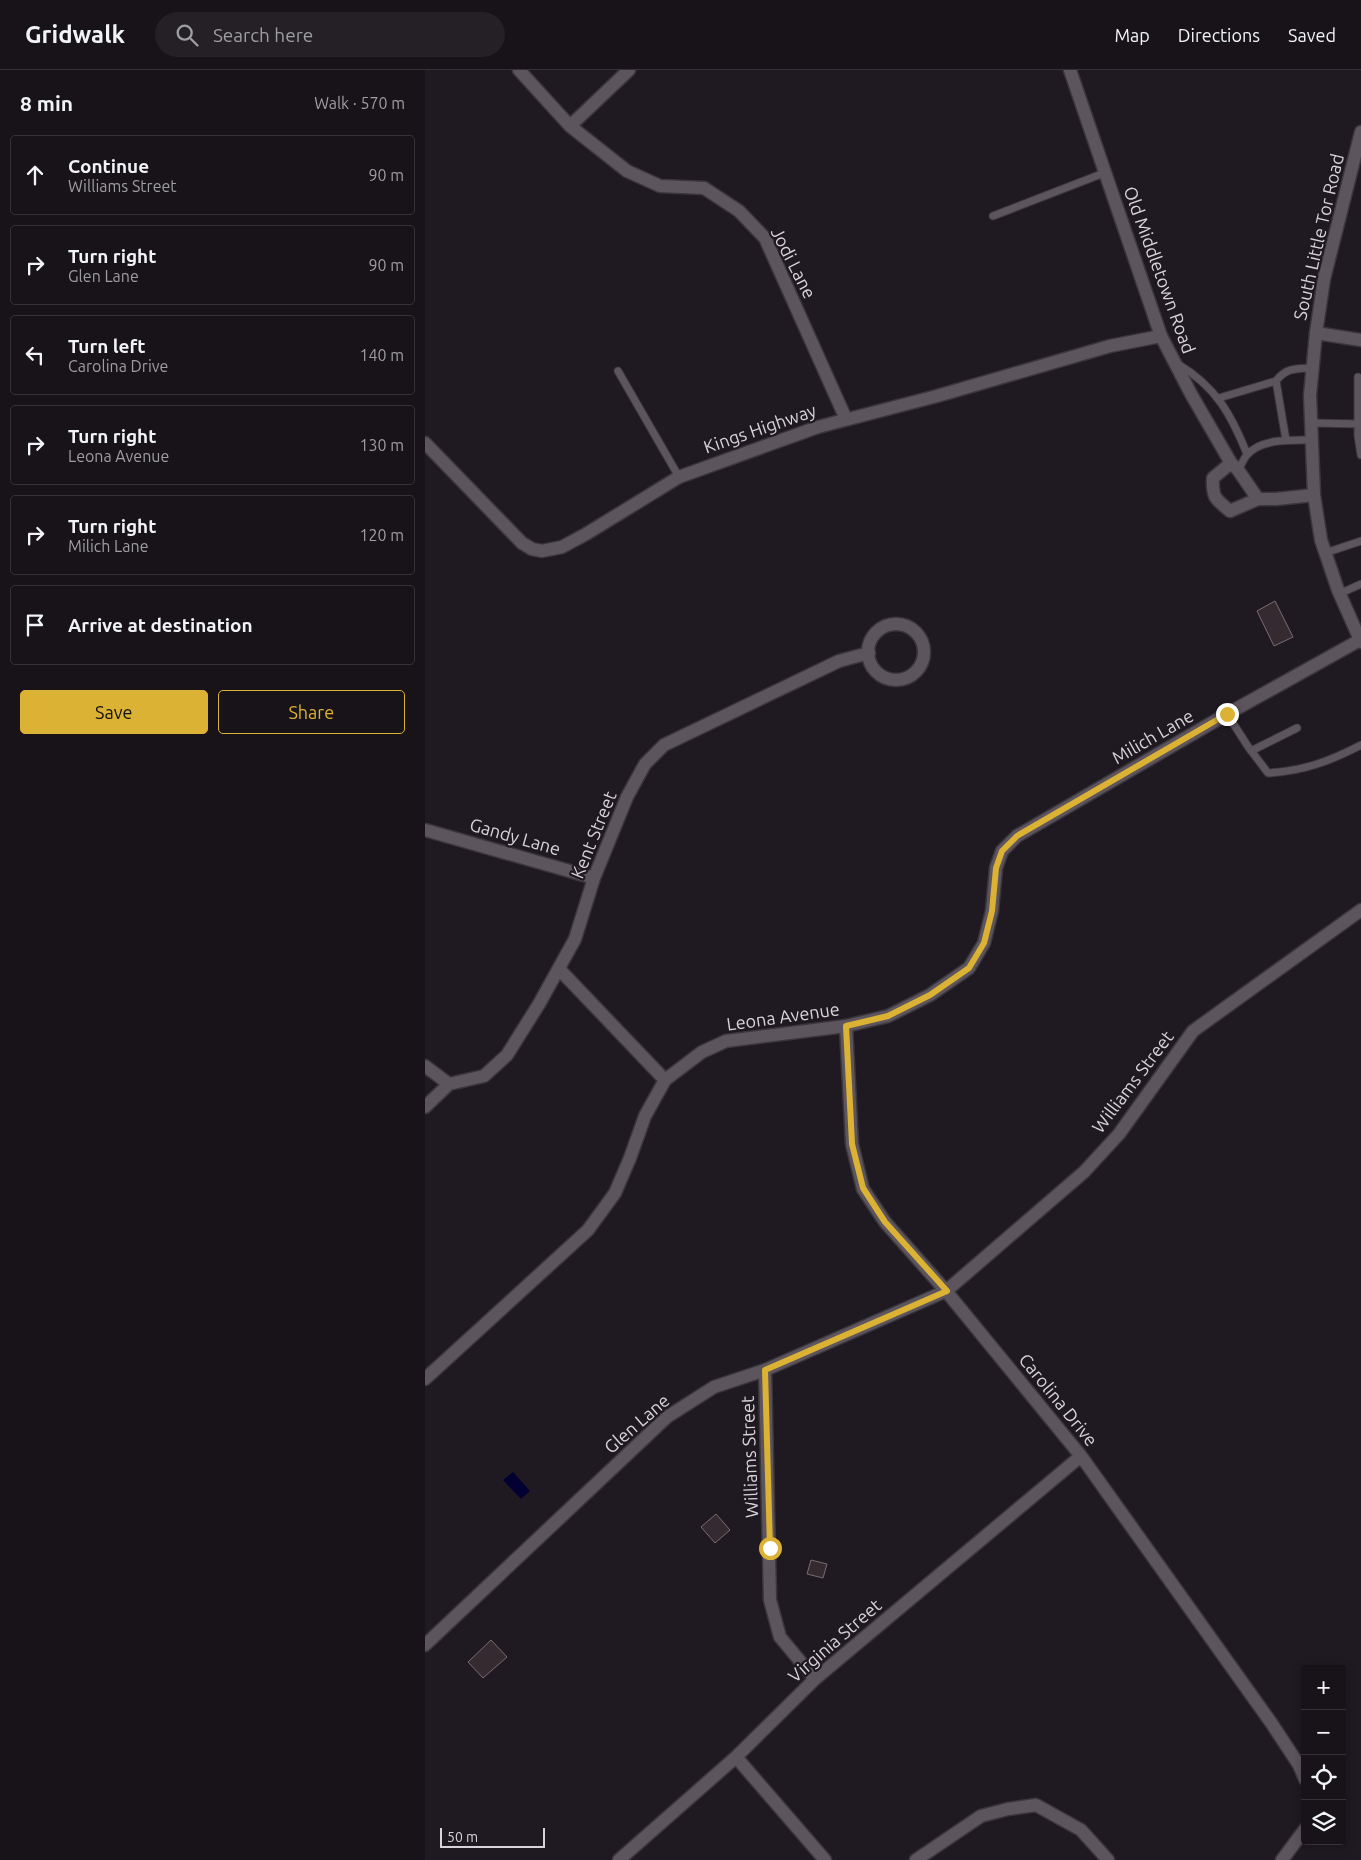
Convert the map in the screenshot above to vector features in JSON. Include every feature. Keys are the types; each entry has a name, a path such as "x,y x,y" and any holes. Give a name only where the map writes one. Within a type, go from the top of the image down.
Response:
{"street":[{"name":"Jodi Lane","path":"519,70 570,126 627,171 660,186 704,188 739,211 765,238 846,419"},
{"path":"570,126 629,70"},
{"name":"Old Middletown Road","path":"1070,70 1161,336 1173,362 1234,467 1258,499"},
{"name":"South Little Tor Road","path":"1361,132 1324,279 1316,333 1311,395 1314,495 1321,540 1339,594 1361,641"},
{"path":"1316,333 1361,340"},
{"name":"Kings Highway","path":"425,443 518,539 532,549 551,550 570,544 679,477 767,444 846,419 937,396 1110,346 1161,336"},
{"path":"1234,467 1213,478 1212,492 1216,500 1230,511 1258,499 1314,495"},
{"path":"896,624 905,625 915,632 921,640 924,649 923,658 915,672 906,678 896,679 883,676 876,670 871,662 869,653 870,643 875,634 886,626 896,624"},
{"name":"Milich Lane","path":"1017,836 1227,714 1361,641"},
{"name":"Kent Street","path":"449,1084 484,1076 507,1055 575,939 594,878 627,797 645,764 664,745 839,661 869,653"},
{"name":"Gandy Lane","path":"425,830 594,878"},
{"name":"Leona Avenue","path":"425,1380 588,1230 615,1192 645,1116 665,1080 702,1052 727,1041 846,1026 888,1016 930,995 969,968 984,943 992,911 996,868 999,859 1002,851 1017,836"},
{"name":"Williams Street","path":"947,1291 1084,1172 1119,1134 1193,1031 1361,910"},
{"path":"559,969 665,1080"},
{"name":"Carolina Drive","path":"846,1026 852,1144 863,1188 885,1222 947,1291 1081,1456 1272,1724 1301,1770"},
{"path":"425,1066 449,1084 425,1107"},
{"name":"Glen Lane","path":"425,1645 667,1417 714,1387 765,1370 947,1291"},
{"name":"Williams Street","path":"765,1370 770,1600 779,1637 815,1679"},
{"name":"Virginia Street","path":"619,1860 736,1757 815,1679 1081,1456"},
{"path":"736,1757 825,1860"},
{"path":"916,1860 981,1816 1008,1809 1036,1805 1081,1830 1108,1860"},
{"path":"1282,1860 1301,1834"}],"lane":[{"path":"993,216 1104,173"},
{"path":"1173,362 1196,375 1219,398 1237,429 1247,454"},
{"path":"1219,398 1276,381 1281,375 1291,369 1313,368"},
{"path":"618,371 679,477"},
{"path":"1358,377 1361,455"},
{"path":"1276,381 1286,440"},
{"path":"1311,423 1360,424"},
{"path":"1234,467 1247,454 1262,446 1286,440 1312,440"},
{"path":"1325,553 1361,541"},
{"path":"1339,594 1361,584"},
{"path":"1227,714 1268,773 1285,772 1329,761 1361,745"},
{"path":"1251,751 1297,728"}],"shaded area":[{"path":"513,1472 530,1491 521,1499 503,1480"}],"building":[{"path":"1275,601 1293,637 1274,646 1257,611"},
{"path":"716,1514 730,1530 715,1543 701,1527"},
{"path":"811,1560 827,1564 823,1578 807,1574"},
{"path":"491,1640 507,1657 483,1678 468,1662"}],"route":[{"path":"770,1548 765,1370 947,1291 885,1222 863,1188 852,1144 846,1026 888,1016 930,995 969,968 984,943 992,911 996,868 1002,851 1017,836 1227,714"}]}
